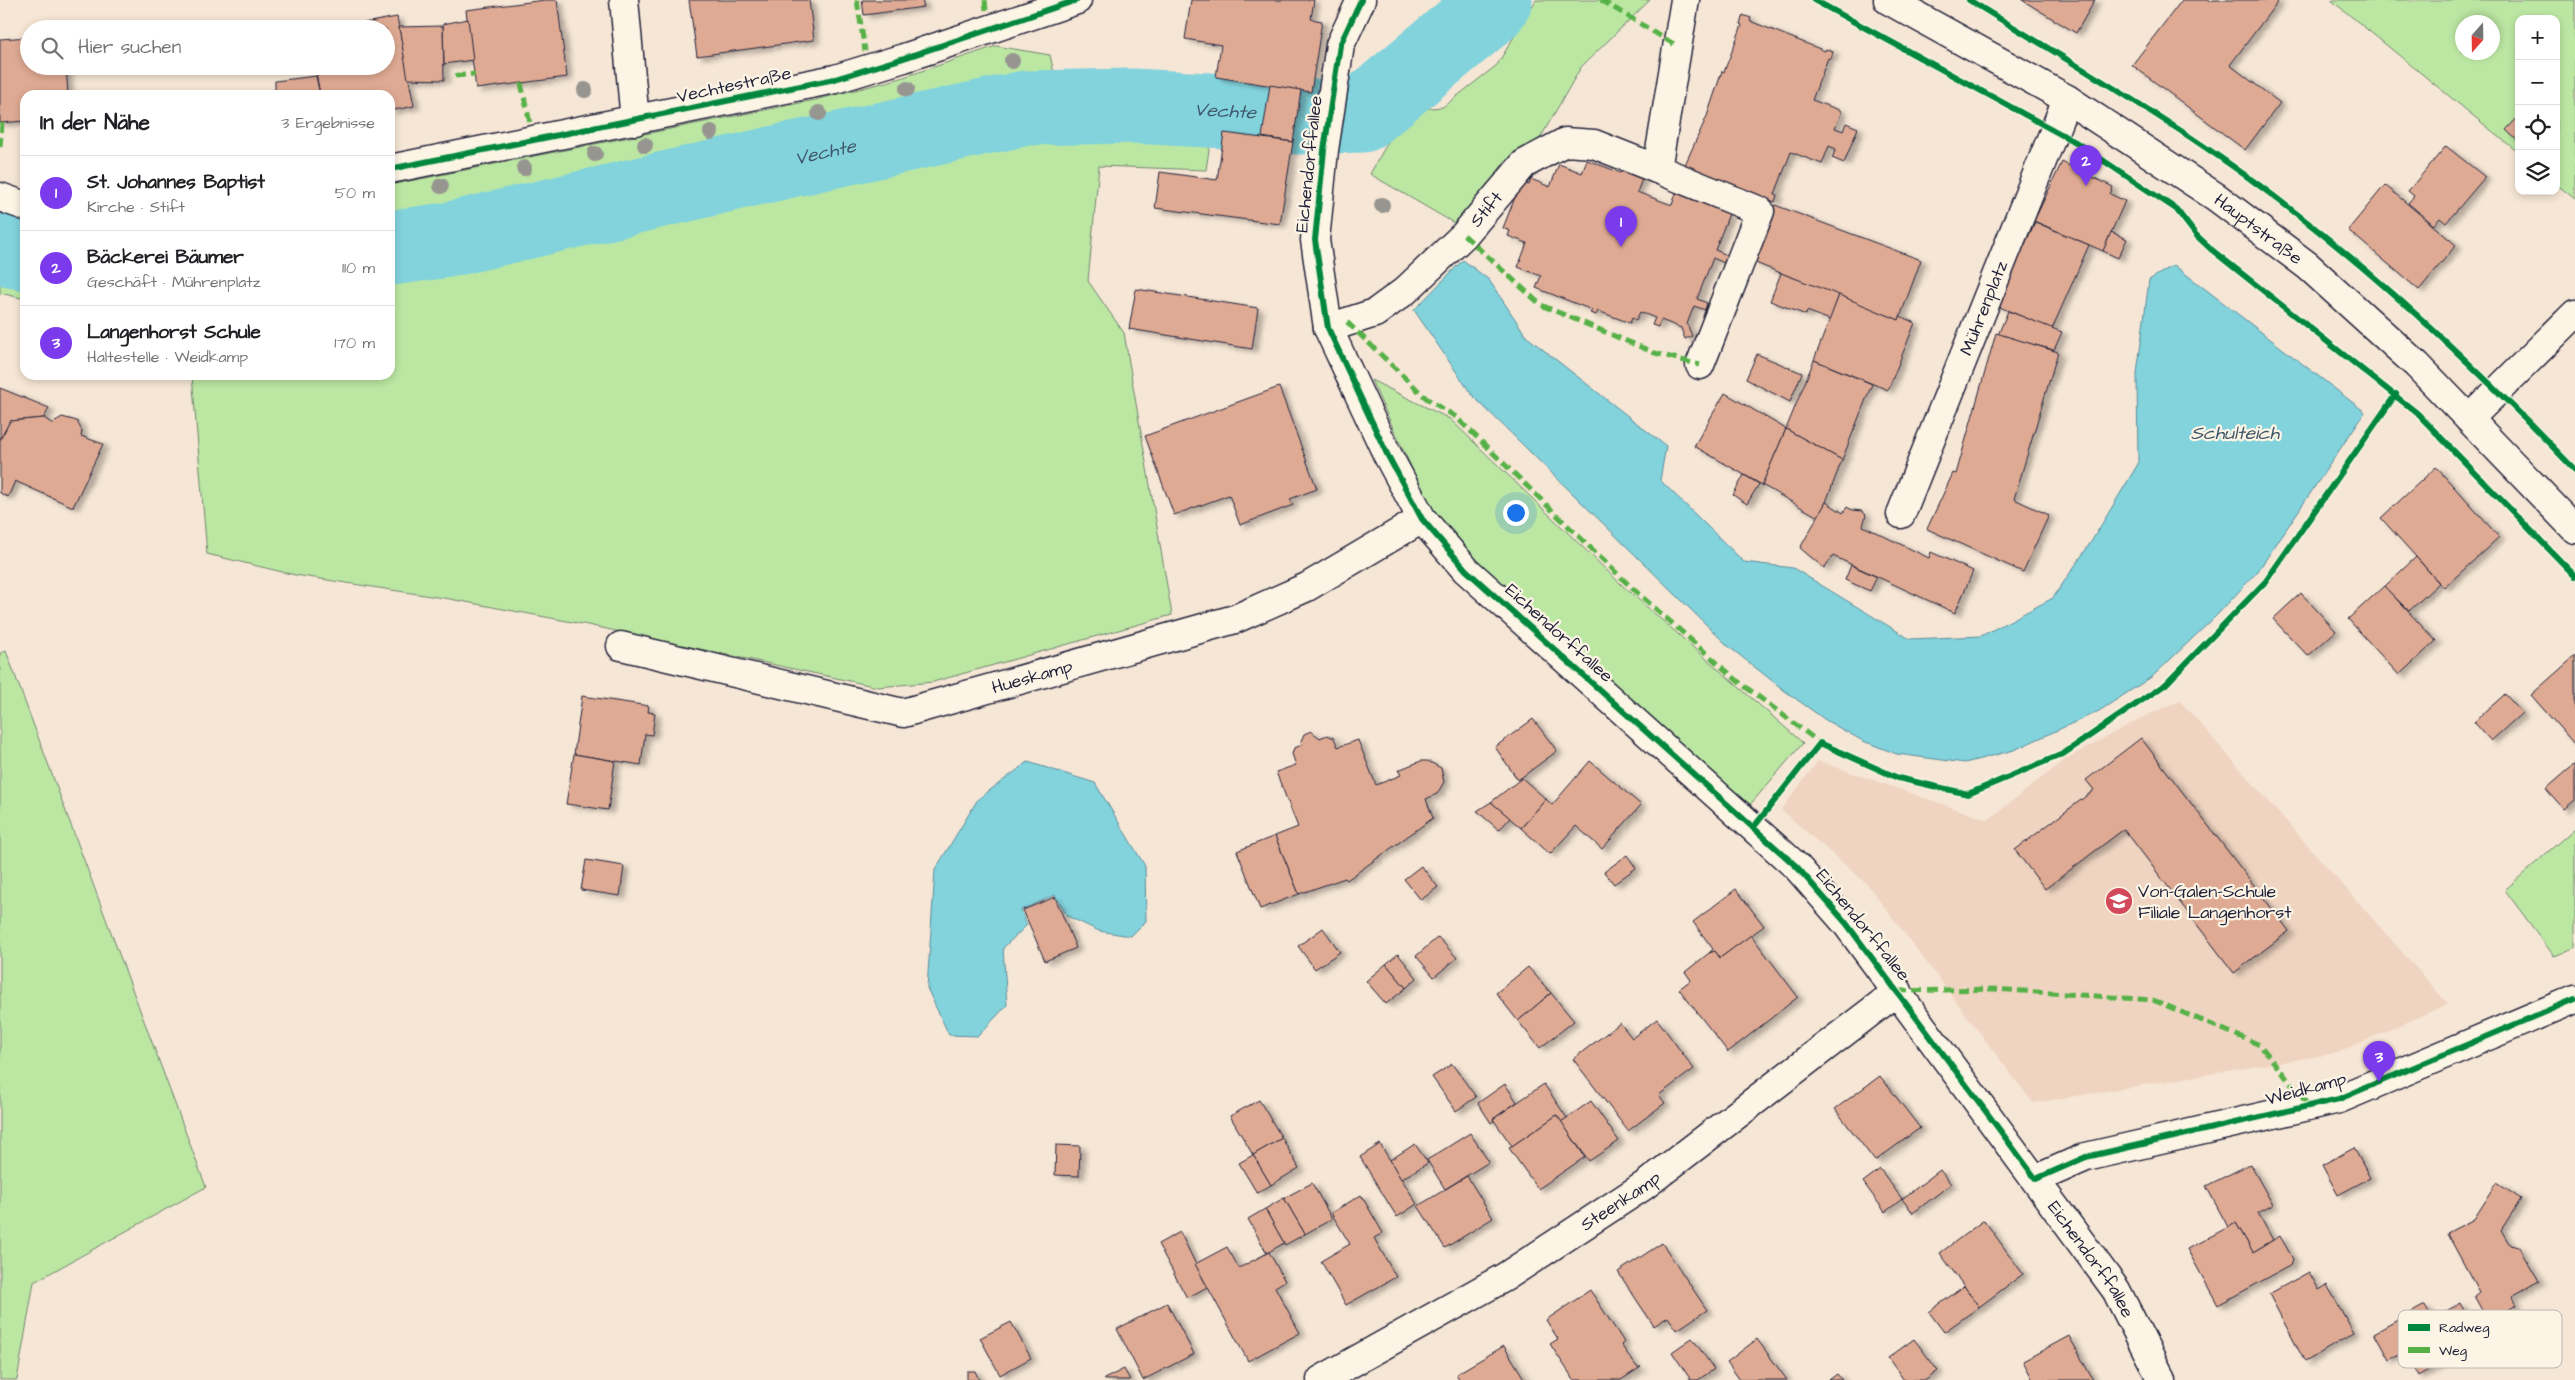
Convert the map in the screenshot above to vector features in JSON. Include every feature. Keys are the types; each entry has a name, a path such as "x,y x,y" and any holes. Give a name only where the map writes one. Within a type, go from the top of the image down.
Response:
{"street":[{"path":"624,0 634,121"},
{"name":"Vechtestraße","path":"395,168 835,79 1076,0"},
{"name":"Eichendorffallee","path":"1361,0 1340,45 1330,100 1316,240 1328,328 1387,454 1422,519 1466,570 1797,867 1846,923 1898,991 2116,1290 2162,1380"},
{"path":"1657,169 1685,0"},
{"name":"Hauptstraße","path":"1888,0 2067,99 2216,197 2308,266 2417,365 2575,529"},
{"name":"Mührenplatz","path":"1901,514 2067,99"},
{"name":"Stift","path":"1328,328 1375,313 1405,291 1464,235 1524,164 1565,142 1594,144 1760,211 1700,365"},
{"path":"0,197 20,204"},
{"path":"2469,419 2575,314"},
{"name":"Hueskamp","path":"621,646 903,713 1235,619 1307,587 1422,519"},
{"name":"Steenkamp","path":"1321,1380 1505,1277 1645,1185 1898,991"},
{"name":"Weidkamp","path":"2036,1179 2086,1157 2339,1099 2575,999"}],"shaded area":[{"name":"Von-Galen-Schule Filiale Langenhorst","path":"2180,701 2448,1004 2337,1053 2033,1103 1867,884 1781,810 1818,761 1988,820 2066,759 2139,719"}],"green space":[{"path":"1536,0 1650,0 1581,67 1538,142 1505,161 1459,226 1370,174 1406,110 1443,107 1497,65"},
{"path":"2331,0 2575,0 2575,199 2560,187 2560,15 2515,15 2515,150"},
{"path":"996,46 1050,55 1056,82 888,117 653,173 395,227 395,184 815,100 898,79"},
{"path":"1064,129 1210,143 1206,170 1099,166 1088,281 1124,333 1172,615 933,682 878,687 588,625 450,599 295,575 207,554 192,380 395,380 395,266 545,239 931,152"},
{"path":"0,213 20,220 20,242 0,236"},
{"path":"0,273 20,277 20,298 0,293"},
{"path":"1371,380 1450,419 1624,587 1803,743 1749,806 1505,589 1432,512"},
{"path":"6,651 206,1187 34,1282 17,1380 0,1380 0,653"},
{"path":"2575,828 2575,947 2554,956 2505,890"}],"water":[{"name":"Schulteich","path":"1463,260 1489,280 1527,337 1666,446 1660,480 1744,562 1793,568 1910,639 1981,636 2053,598 2091,542 2138,464 2137,374 2149,280 2174,265 2365,412 2258,571 2216,616 2153,676 2099,711 2014,750 1965,763 1897,754 1863,741 1827,721 1728,646 1472,395 1414,310"},
{"path":"1028,762 1095,783 1145,866 1146,921 1131,936 1099,931 1067,916 1055,895 1021,910 1027,925 1003,948 1007,1005 978,1036 949,1035 927,988 935,870 978,799"}],"building":[{"path":"557,0 567,77 476,89 466,10"},
{"path":"689,0 809,0 814,40 697,56"},
{"path":"862,0 922,0 924,7 864,15"},
{"path":"1191,0 1314,0 1311,19 1322,21 1311,92 1216,77 1221,45 1185,39"},
{"path":"2022,0 2095,0 2076,33"},
{"path":"2182,0 2208,0 2211,2 2213,0 2279,0 2230,65 2280,103 2245,150 2132,65"},
{"path":"1743,15 1751,18 1750,21 1825,51 1826,49 1833,51 1831,59 1828,58 1812,100 1842,111 1835,128 1843,131 1846,123 1858,128 1844,163 1832,158 1836,149 1829,146 1822,164 1791,152 1775,194 1777,195 1775,202 1692,169 1683,169 1707,116 1722,71 1724,72 1742,25 1740,24"},
{"path":"397,17 414,106 395,110 395,90 319,90 317,75 395,75 395,20 380,20"},
{"path":"468,19 473,60 444,64 443,24"},
{"path":"443,26 444,80 408,79 399,27"},
{"path":"20,38 20,75 67,75 68,90 20,90 20,121 0,123 0,39"},
{"path":"316,76 319,90 275,90 275,81"},
{"path":"1270,85 1301,90 1293,142 1262,137"},
{"path":"2515,120 2515,138 2506,130"},
{"path":"1224,133 1293,142 1280,224 1155,208 1160,172 1217,180"},
{"path":"2446,146 2485,177 2446,223 2440,218 2434,225 2408,203 2414,196 2408,191"},
{"path":"1587,160 1621,173 1622,170 1643,177 1637,192 1672,205 1676,193 1729,214 1715,250 1727,255 1724,263 1713,258 1697,299 1707,303 1705,310 1694,306 1687,324 1692,336 1685,339 1681,328 1661,320 1658,327 1652,325 1655,318 1640,312 1636,320 1632,318 1630,323 1598,311 1596,315 1590,313 1592,310 1536,288 1541,276 1518,267 1527,243 1508,236 1510,231 1503,228 1521,182 1529,185 1531,179 1550,187 1559,164 1582,173"},
{"path":"2062,162 2113,187 2110,194 2125,201 2103,251 2034,221"},
{"path":"2385,185 2456,245 2419,290 2348,230"},
{"path":"1775,205 1921,260 1899,320 1753,262"},
{"path":"2035,222 2089,245 2052,329 1997,306"},
{"path":"2111,232 2127,239 2118,258 2103,251"},
{"path":"1781,273 1839,295 1830,320 1807,311 1806,315 1770,301"},
{"path":"1136,289 1258,308 1252,349 1129,329"},
{"path":"1839,295 1899,320 1900,316 1915,323 1888,390 1814,360"},
{"path":"2008,311 2062,332 2054,350 1998,335"},
{"path":"1996,333 2058,352 2014,499 2049,515 2023,572 1927,529 1953,473 1956,474"},
{"path":"1757,354 1802,373 1790,402 1746,379"},
{"path":"1814,360 1872,384 1842,460 1786,429"},
{"path":"1279,387 1317,489 1290,499 1293,505 1240,525 1229,495 1174,515 1145,436"},
{"path":"0,388 49,408 44,418 10,421 0,440"},
{"path":"1725,393 1786,429 1762,485 1694,446"},
{"path":"62,417 77,421 82,431 81,436 103,444 73,507 15,481 8,497 0,493 0,440 10,421 44,418 53,424"},
{"path":"1786,429 1842,460 1826,502 1818,517 1762,485"},
{"path":"2436,467 2499,537 2444,588 2381,518"},
{"path":"1744,475 1759,484 1747,504 1733,495"},
{"path":"1826,502 1843,513 1847,507 1852,510 1862,511 1866,515 1863,526 1929,558 1931,552 1973,571 1955,613 1833,556 1824,568 1800,548"},
{"path":"2416,557 2439,583 2409,611 2384,587"},
{"path":"1851,565 1877,577 1870,591 1845,580"},
{"path":"2384,586 2436,641 2399,675 2348,619"},
{"path":"2301,593 2336,631 2308,656 2273,619"},
{"path":"2575,656 2575,745 2531,695"},
{"path":"2505,694 2522,713 2491,741 2474,722"},
{"path":"582,696 649,706 648,712 655,713 652,735 645,734 641,765 574,754"},
{"path":"1533,719 1557,751 1518,780 1495,747"},
{"path":"1311,731 1320,738 1327,735 1334,738 1338,747 1358,740 1376,785 1401,775 1398,770 1421,761 1428,761 1441,768 1444,782 1437,794 1426,799 1433,818 1347,880 1345,878 1299,894 1275,836 1298,827 1276,772 1296,765 1292,754 1294,748 1302,745 1301,741 1304,734"},
{"path":"2141,738 2289,931 2234,973 2124,829 2045,889 2015,850 2094,790 2086,780"},
{"path":"574,754 615,761 608,810 566,804"},
{"path":"1590,761 1641,805 1602,849 1576,826 1550,854 1521,828 1546,799 1552,805"},
{"path":"2575,764 2575,800 2564,809 2546,789"},
{"path":"1522,778 1546,799 1521,828 1491,802"},
{"path":"1491,802 1510,818 1499,830 1477,811"},
{"path":"1275,836 1299,894 1260,909 1237,851"},
{"path":"1627,855 1636,868 1614,884 1604,872"},
{"path":"586,860 624,866 620,896 581,890"},
{"path":"1421,866 1438,887 1421,900 1404,879"},
{"path":"1736,889 1764,926 1720,958 1715,951 1709,953 1713,949 1693,922"},
{"path":"1055,897 1076,948 1045,961 1023,910"},
{"path":"1323,928 1340,952 1315,969 1298,946"},
{"path":"1751,935 1798,997 1728,1052 1679,989 1691,980 1685,972 1709,953 1715,951 1720,958"},
{"path":"1438,937 1457,958 1434,977 1416,956"},
{"path":"1398,954 1417,978 1406,988 1386,964"},
{"path":"1386,964 1406,988 1386,1004 1366,981"},
{"path":"1528,967 1551,993 1518,1021 1496,993"},
{"path":"1551,993 1574,1021 1540,1048 1518,1021"},
{"path":"1657,1019 1694,1069 1659,1095 1665,1103 1628,1131 1573,1059 1620,1023 1632,1038"},
{"path":"1452,1064 1476,1097 1456,1111 1432,1077"},
{"path":"1880,1076 1920,1128 1875,1161 1835,1109"},
{"path":"1505,1084 1517,1102 1493,1119 1494,1121 1491,1123 1478,1103"},
{"path":"1544,1084 1567,1118 1561,1122 1557,1115 1512,1146 1493,1119"},
{"path":"1259,1100 1282,1138 1253,1155 1230,1116"},
{"path":"1591,1101 1619,1141 1589,1161 1561,1122"},
{"path":"1557,1115 1585,1157 1538,1189 1509,1148"},
{"path":"1470,1133 1489,1162 1445,1189 1427,1160"},
{"path":"1282,1138 1299,1168 1271,1185 1253,1155"},
{"path":"1380,1144 1417,1204 1397,1217 1360,1157"},
{"path":"1415,1144 1428,1163 1401,1179 1390,1160"},
{"path":"1056,1145 1080,1146 1079,1176 1055,1175"},
{"path":"2354,1148 2370,1178 2338,1195 2322,1165"},
{"path":"1253,1155 1271,1185 1257,1193 1239,1163"},
{"path":"2250,1164 2273,1205 2258,1213 2273,1240 2253,1252 2236,1223 2228,1227 2206,1186"},
{"path":"1880,1169 1902,1199 1885,1212 1863,1182"},
{"path":"1940,1170 1951,1184 1913,1213 1902,1199"},
{"path":"1467,1176 1493,1218 1445,1248 1418,1206"},
{"path":"1312,1183 1332,1219 1305,1234 1284,1198"},
{"path":"2497,1183 2521,1199 2501,1230 2510,1245 2519,1247 2539,1281 2512,1296 2517,1305 2508,1310 2482,1310 2474,1296 2479,1292 2447,1233 2474,1219"},
{"path":"1361,1195 1383,1233 1374,1238 1396,1277 1346,1305 1321,1261 1350,1244 1331,1213"},
{"path":"1284,1198 1305,1234 1285,1245 1265,1209"},
{"path":"1265,1209 1284,1243 1267,1253 1248,1219"},
{"path":"1984,1220 2023,1274 1979,1307 1940,1253"},
{"path":"2236,1223 2253,1252 2280,1236 2293,1259 2291,1265 2218,1305 2187,1249"},
{"path":"1180,1232 1207,1287 1187,1298 1158,1244"},
{"path":"1662,1243 1707,1310 1677,1330 1668,1317 1654,1326 1618,1272"},
{"path":"1227,1247 1239,1268 1269,1252 1285,1281 1275,1287 1300,1333 1248,1361 1195,1264"},
{"path":"2309,1272 2319,1290 2327,1285 2354,1333 2305,1362 2269,1294"},
{"path":"1964,1286 1979,1307 1944,1332 1929,1312"},
{"path":"1590,1290 1624,1342 1621,1345 1637,1367 1641,1367 1621,1380 1574,1380 1550,1344 1558,1339 1546,1320"},
{"path":"1167,1303 1194,1354 1143,1380 1117,1329"},
{"path":"2460,1303 2464,1310 2448,1310"},
{"path":"2425,1305 2428,1310 2416,1310"},
{"path":"2398,1320 2398,1356 2389,1360 2374,1333"},
{"path":"1011,1322 1031,1358 1000,1375 980,1338"},
{"path":"2069,1336 2093,1380 2033,1380 2023,1361"},
{"path":"1692,1338 1714,1369 1698,1380 1691,1380 1672,1352"},
{"path":"1757,1339 1787,1380 1740,1380 1727,1362"},
{"path":"1914,1339 1938,1371 1926,1380 1904,1380 1888,1358"},
{"path":"1504,1346 1525,1380 1460,1380 1456,1374"},
{"path":"2415,1368 2433,1368 2419,1376"},
{"path":"1124,1369 1130,1380 1104,1379"},
{"path":"967,1371 975,1371 979,1380 967,1380"},
{"path":"1837,1374 1842,1380 1829,1380"}],"waterway":[{"name":"Vechte","path":"1297,117 1362,115 1488,10 1495,0"},
{"name":"Vechte","path":"395,247 447,240 794,159 1026,108 1132,106 1266,113"},
{"name":"Vechte","path":"0,246 20,252"}],"marked path":[{"path":"857,0 865,51"},
{"path":"985,0 986,10"},
{"path":"1601,0 1677,46"},
{"path":"455,76 475,74"},
{"path":"521,83 530,123"},
{"path":"0,147 2,123"},
{"path":"1464,235 1541,305 1655,353 1700,365"},
{"path":"1347,322 1426,398 1456,417 1632,588 1739,682 1820,743"},
{"path":"1898,991 1994,989 2153,1000 2260,1045 2309,1106"}],"cycle path":[{"path":"395,168 835,79 1077,0"},
{"path":"1361,0 1340,45 1324,150 1315,240 1328,328 1387,454 1422,519 1466,570 1797,867 1846,923 2036,1179 2086,1157 2339,1099 2575,999"},
{"path":"1814,0 2077,143 2176,209 2196,235 2212,250 2417,413 2575,576"},
{"path":"1969,0 2186,134 2299,215 2422,319 2500,393 2575,470"},
{"path":"1753,828 1820,743 1898,778 1968,794 2063,754 2166,684 2266,581 2396,394"}],"place":[{"name":"Bäckerei Bäumer","path":"2086,186"},
{"name":"St. Johannes Baptist","path":"1621,247"},
{"name":"Von-Galen-Schule Filiale Langenhorst","path":"2119,901"},
{"name":"Langenhorst Schule","path":"2379,1082"}]}
